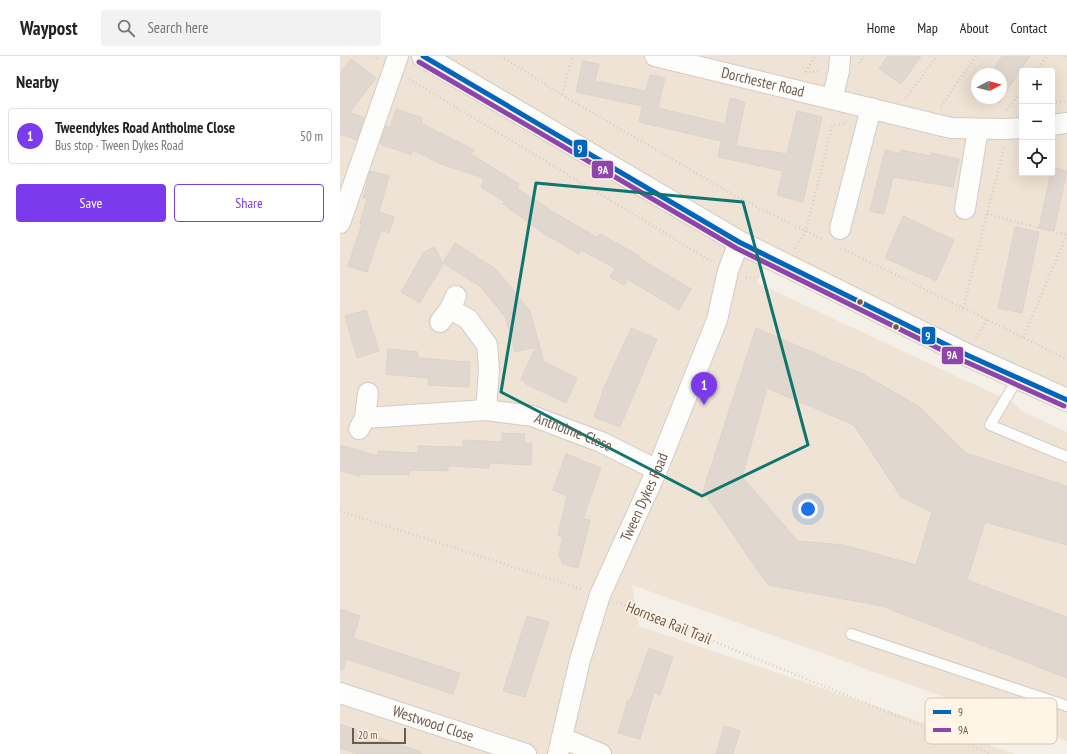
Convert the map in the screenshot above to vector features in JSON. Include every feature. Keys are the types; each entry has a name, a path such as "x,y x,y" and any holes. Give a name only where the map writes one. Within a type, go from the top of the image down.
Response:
{"main road":[{"path":"423,56 739,242 1018,378 1067,400"}],"street":[{"path":"342,212 398,56"},
{"name":"Dorchester Road","path":"655,56 951,128 1019,128"},
{"path":"832,99 840,64"},
{"path":"834,238 862,107"},
{"path":"1055,125 1067,123"},
{"path":"965,209 978,129"},
{"name":"Tween Dykes Road","path":"560,746 580,660 600,595 657,470 717,320 728,271 739,242"},
{"path":"449,309 468,319 487,345 489,370 486,410"},
{"name":"Antholme Close","path":"368,393 362,423 486,410 532,416 601,442 657,470"},
{"name":"Westwood Close","path":"340,692 526,754"},
{"path":"560,746 602,754"}],"lane":[{"path":"1018,378 990,425 1067,457"},
{"path":"851,634 1043,698"},
{"path":"1057,703 1067,706"}],"path":[{"path":"500,56 737,197 806,231 834,238 963,308 1067,359"},
{"path":"562,94 573,56"},
{"path":"806,72 815,56"},
{"path":"905,99 937,56"},
{"path":"934,105 941,107 976,56"},
{"path":"1038,68 1047,56"},
{"path":"801,71 806,72 840,64"},
{"path":"1007,110 1019,94"},
{"path":"898,97 912,101"},
{"path":"1055,103 1067,101"},
{"path":"785,264 806,231 832,126 845,124 862,107"},
{"path":"963,308 1004,148"},
{"path":"987,214 1067,234 1023,338"},
{"name":"Hornsea Rail Trail","path":"340,511 600,595 925,727"},
{"name":"Hornsea Rail Trail","path":"966,744 991,754"}],"highlighted area":[{"path":"536,183 743,202 808,445 702,496 501,392"}],"shaded area":[{"path":"340,56 1067,56 1067,410 763,268 757,283 1016,404 1021,411 1067,432 1067,741 1057,737 1057,698 947,698 632,585 639,626 925,723 925,744 986,744 1015,754 340,754"}],"building":[{"path":"888,56 921,56 901,84 879,69"},
{"path":"1002,56 1030,56 1022,68 1019,68 1019,73 1007,91 1007,68 994,68"},
{"path":"351,59 376,78 350,112 364,118 357,140 340,134 340,73"},
{"path":"583,61 599,64 595,81 646,91 650,75 665,78 658,108 725,124 730,98 745,102 736,146 787,154 797,111 822,117 803,202 777,195 783,171 718,157 721,141 639,122 642,106 576,92"},
{"path":"396,109 423,118 421,123 474,150 471,154 519,184 517,188 555,213 598,238 600,234 640,256 639,258 691,289 679,310 627,279 624,285 610,277 615,268 581,250 579,254 543,233 503,204 505,202 481,187 484,178 441,164 413,150 411,155 380,144 386,126 390,127"},
{"path":"885,150 900,154 901,150 930,156 931,153 959,159 953,187 893,177 884,214 870,211"},
{"path":"1055,168 1067,171 1054,231 1039,228 1050,176 1055,176"},
{"path":"370,171 389,176 379,212 394,217 389,233 381,230 367,272 348,266 362,224 360,223 367,199 363,198"},
{"path":"903,216 954,240 936,281 885,258"},
{"path":"1015,227 1039,232 1022,313 998,308"},
{"path":"455,243 496,269 530,311 544,362 577,378 566,403 526,384 521,379 536,347 515,352 506,318 481,287 443,263"},
{"path":"435,247 443,264 420,303 401,292 424,252"},
{"path":"366,310 379,351 357,358 345,316"},
{"path":"631,328 657,339 620,427 594,417 604,388"},
{"path":"756,328 863,374 921,408 966,453 1067,486 1067,545 985,522 967,580 1067,617 1067,678 882,606 768,585 703,491","holes":["767,388 854,425 901,497 932,512 916,565 844,545 798,541 742,477"]},
{"path":"388,349 418,352 418,358 470,362 469,387 428,385 428,378 386,374"},
{"path":"502,433 525,434 524,443 532,443 531,465 490,463 489,468 448,466 448,471 409,470 409,475 360,474 360,476 340,471 340,445 378,456 378,451 418,453 418,446 463,447 463,440 502,442"},
{"path":"566,454 601,468 583,519 590,520 578,568 563,564 559,555 563,537 558,535 567,496 553,490"},
{"path":"340,609 360,616 353,638 460,673 453,694 346,659 343,670 340,669"},
{"path":"527,616 549,622 525,697 503,691"},
{"path":"649,648 673,657 660,695 654,693 640,739 618,733 628,700 630,701"},
{"path":"340,724 421,752 421,754 359,754 340,748"},
{"path":"724,726 740,731 733,754 716,754"}],"transit line":[{"name":"9","path":"423,56 739,242 967,355 1067,400"},
{"name":"9A","path":"419,62 736,248 964,361 1064,406"}],"place":[{"name":"Tweendykes Road Antholme Close","path":"704,405"}]}
